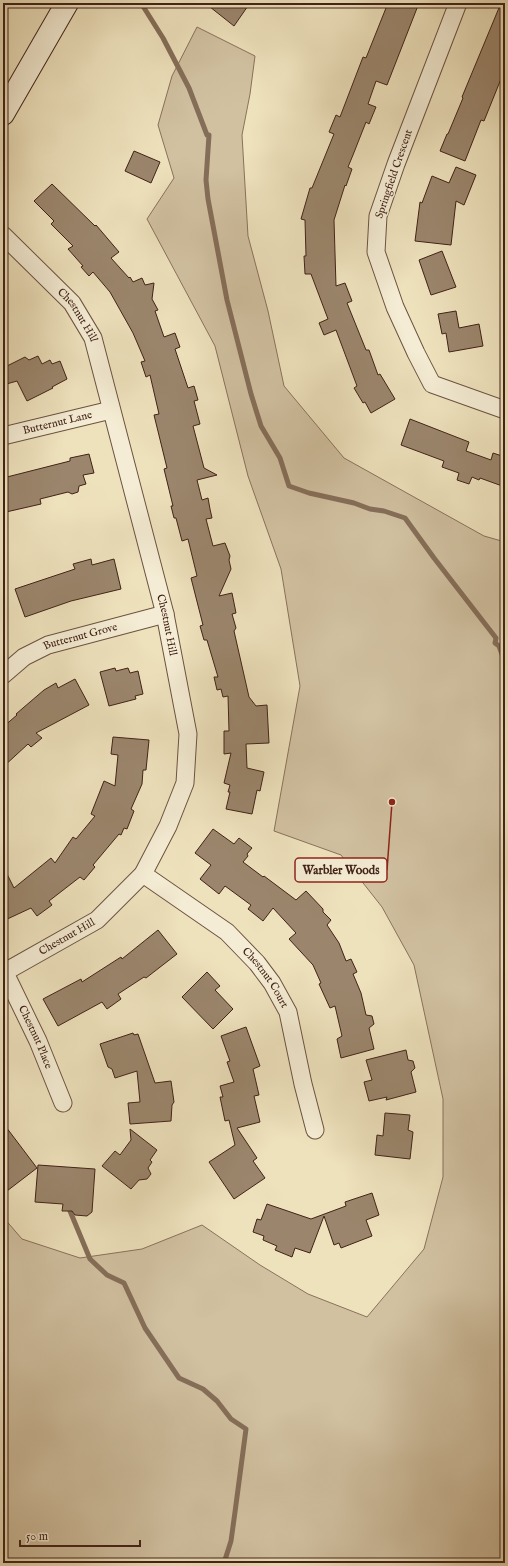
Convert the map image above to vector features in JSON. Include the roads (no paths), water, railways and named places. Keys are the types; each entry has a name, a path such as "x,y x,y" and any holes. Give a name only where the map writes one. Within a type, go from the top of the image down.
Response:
{"main road":[{"path":"3,114 52,32 67,3"}],"street":[{"name":"Springfield Crescent","path":"458,3 396,164 378,216 376,252 395,307 432,384 505,410"},
{"name":"Chestnut Hill","path":"3,235 72,303 93,338 165,614 188,734 185,783 168,826 143,874 97,920 4,973"},
{"name":"Butternut Lane","path":"3,436 111,410"},
{"name":"Butternut Grove","path":"3,675 24,657 48,645 165,614"},
{"name":"Chestnut Court","path":"143,874 227,932 257,963 272,983 288,1012 303,1084 315,1130"},
{"name":"Chestnut Place","path":"4,973 38,1041 63,1103"}],"waterway":[{"path":"141,3 163,38 189,88 207,135 209,135 206,180 208,199 227,300 251,394 261,426 280,458 289,486 309,493 354,503 370,509 384,511 405,518 496,638 495,643 499,646 505,662"},
{"path":"70,1211 90,1259 107,1275 124,1283 145,1328 179,1378 203,1389 217,1401 231,1419 246,1429 231,1541 224,1563"}],"place":[{"name":"Warbler Woods","path":"392,802"}]}
